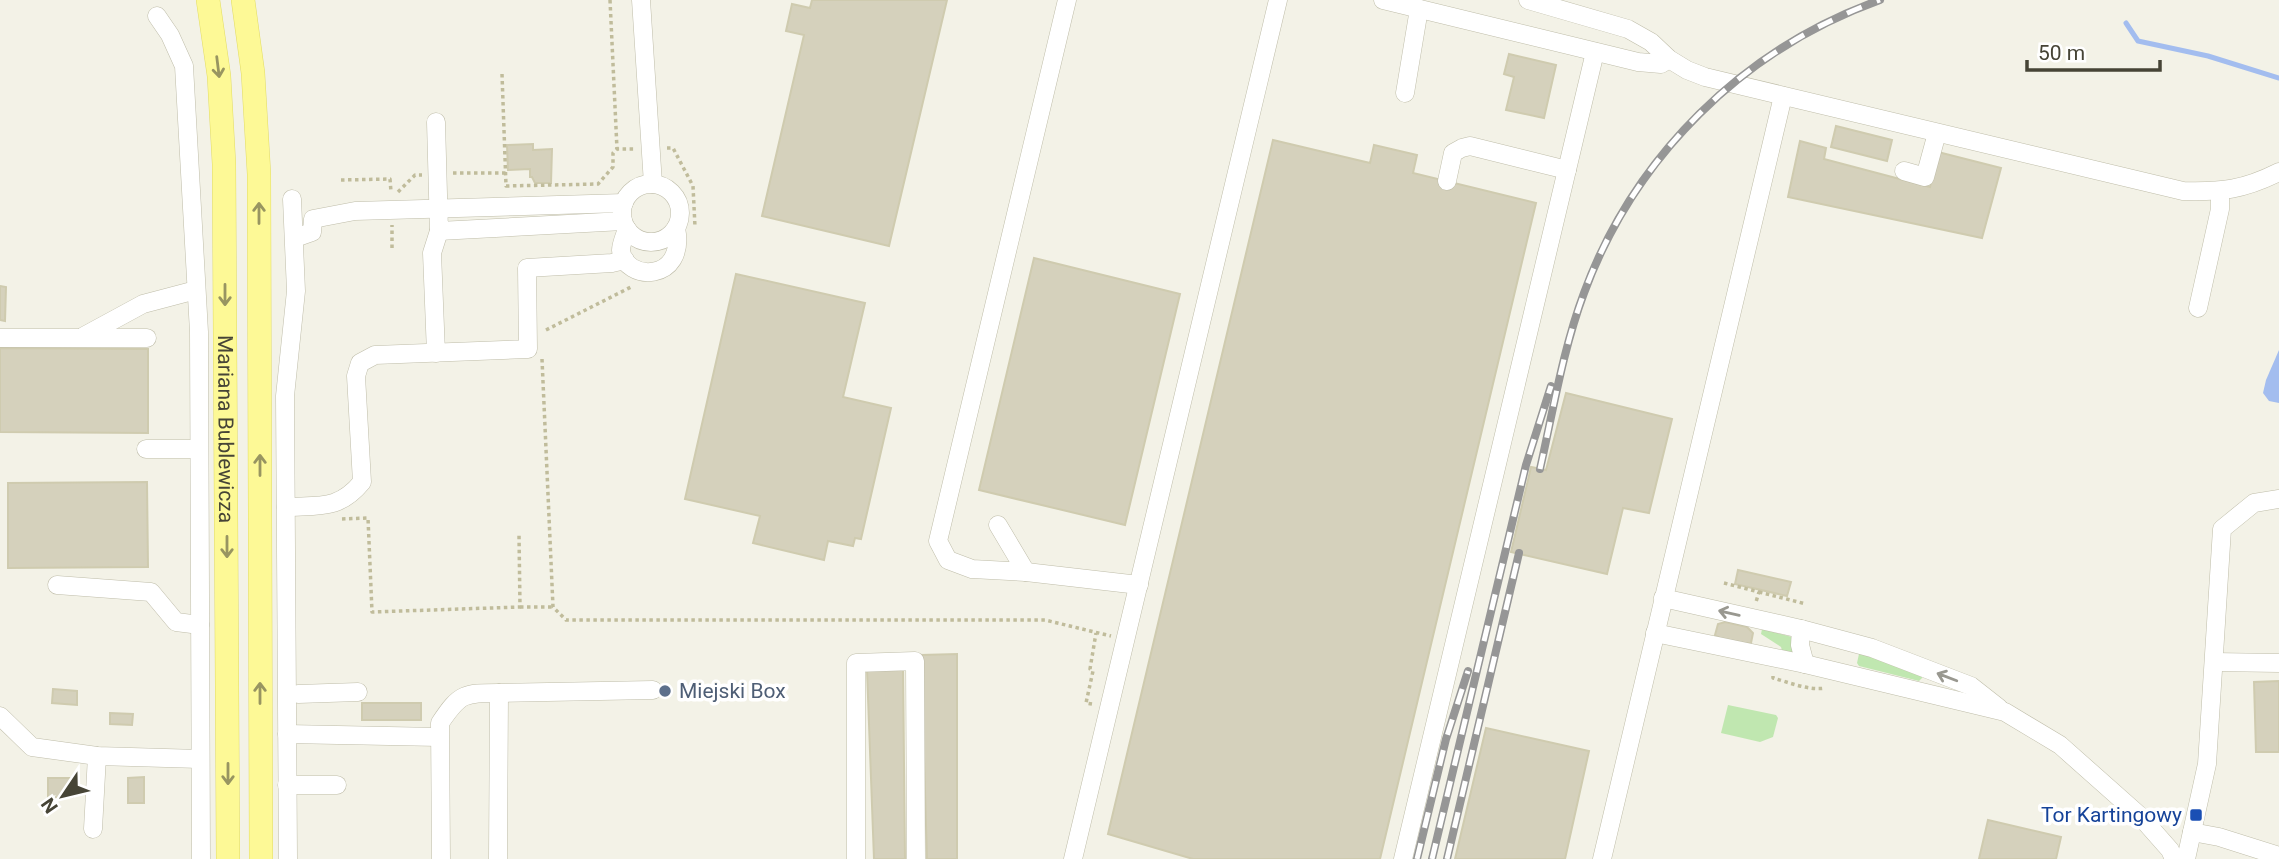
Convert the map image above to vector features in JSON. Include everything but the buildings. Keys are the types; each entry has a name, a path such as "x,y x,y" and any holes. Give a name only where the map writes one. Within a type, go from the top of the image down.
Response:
{"main road":[{"name":"Mariana Bublewicza","path":"208,0 219,76 224,164 228,859"},
{"name":"Mariana Bublewicza","path":"243,0 253,73 259,174 261,859"}],"street":[{"path":"641,0 653,184"},
{"path":"1067,0 938,541 948,560 972,569 1027,572 1139,585"},
{"path":"1073,859 1278,0"},
{"path":"1383,0 1595,52 1661,64 1669,59"},
{"path":"1528,0 1628,29 1651,42 1669,59 1705,77 2182,191 2220,192 2244,187 2279,172"},
{"path":"1405,93 1419,9"},
{"path":"157,16 170,35 184,66 196,290 201,859"},
{"path":"1403,859 1595,52"},
{"path":"1602,859 1783,96"},
{"path":"436,122 439,230 432,253 436,353"},
{"path":"1904,171 1925,177 1937,133"},
{"path":"1447,181 1453,153 1470,146 1567,170"},
{"path":"653,184 662,186 677,199 680,209 675,258 668,266 650,273 640,271 625,260 621,251 625,218 635,188 653,184"},
{"path":"2198,308 2220,209 2220,192"},
{"path":"288,859 285,396 296,290 292,199"},
{"path":"295,238 312,232 313,219 338,213 439,207 625,218"},
{"path":"625,218 633,236 650,242 669,236 676,228"},
{"path":"439,230 625,218"},
{"path":"286,507 335,503 350,496 362,482 356,376 360,363 375,355 528,349 527,268 625,260"},
{"path":"80,338 143,304 196,290"},
{"path":"0,338 147,338"},
{"path":"146,449 199,449"},
{"path":"2186,859 2207,764 2222,529 2254,503 2279,499"},
{"path":"998,525 1027,572"},
{"path":"57,585 150,592 176,622 200,625"},
{"path":"1663,598 1872,648 1971,686 2005,712 2060,745 2140,816 2170,850 2174,859"},
{"path":"1801,629 1800,645 1805,664"},
{"path":"1655,633 1805,664 2005,712"},
{"path":"856,859 856,663 915,661 916,859"},
{"path":"2214,662 2279,663"},
{"path":"441,859 440,723 452,705 470,693 653,690"},
{"path":"298,694 358,692"},
{"path":"498,859 499,693"},
{"path":"0,716 32,747 97,756 200,758"},
{"path":"287,734 439,737"},
{"path":"93,829 97,756"},
{"path":"288,785 337,785"},
{"path":"2192,832 2219,837 2279,856"}],"path":[{"path":"502,74 506,186 598,184 613,167 613,153 617,149 610,0"},
{"path":"664,149 673,148 693,186 695,236"},
{"path":"617,149 634,149"},
{"path":"453,173 506,173"},
{"path":"341,180 390,178 391,198 415,175 422,175"},
{"path":"391,237 391,248"},
{"path":"541,332 636,284 642,287"},
{"path":"541,346 553,607 566,620 1045,620 1117,638"},
{"path":"368,518 372,612 553,607"},
{"path":"519,536 520,607"},
{"path":"1759,592 1806,604"},
{"path":"1096,633 1090,669 1093,671 1086,703 1096,705 1097,708"}],"green space":[{"path":"1762,629 1792,637 1795,650 1792,654 1783,654 1781,647 1761,634"},
{"path":"1862,652 1922,678 1919,681 1859,666 1857,663"},
{"path":"1728,705 1776,715 1778,718 1773,737 1760,742 1721,733"}],"water":[{"path":"2279,350 2279,403 2269,401 2263,393"}],"waterway":[{"path":"2126,23 2138,41 2208,56 2279,78"}],"railway":[{"path":"1540,469 1559,380 1584,293 1605,243 1632,197 1664,153 1699,114 1739,78 1783,47 1830,21 1880,0"},
{"path":"1432,859 1526,465 1551,386"},
{"path":"1447,859 1519,553"},
{"path":"1417,859 1446,739 1468,671"}],"place":[{"name":"Miejski Box","path":"665,691"},
{"name":"Tor Kartingowy","path":"2196,815"}]}
